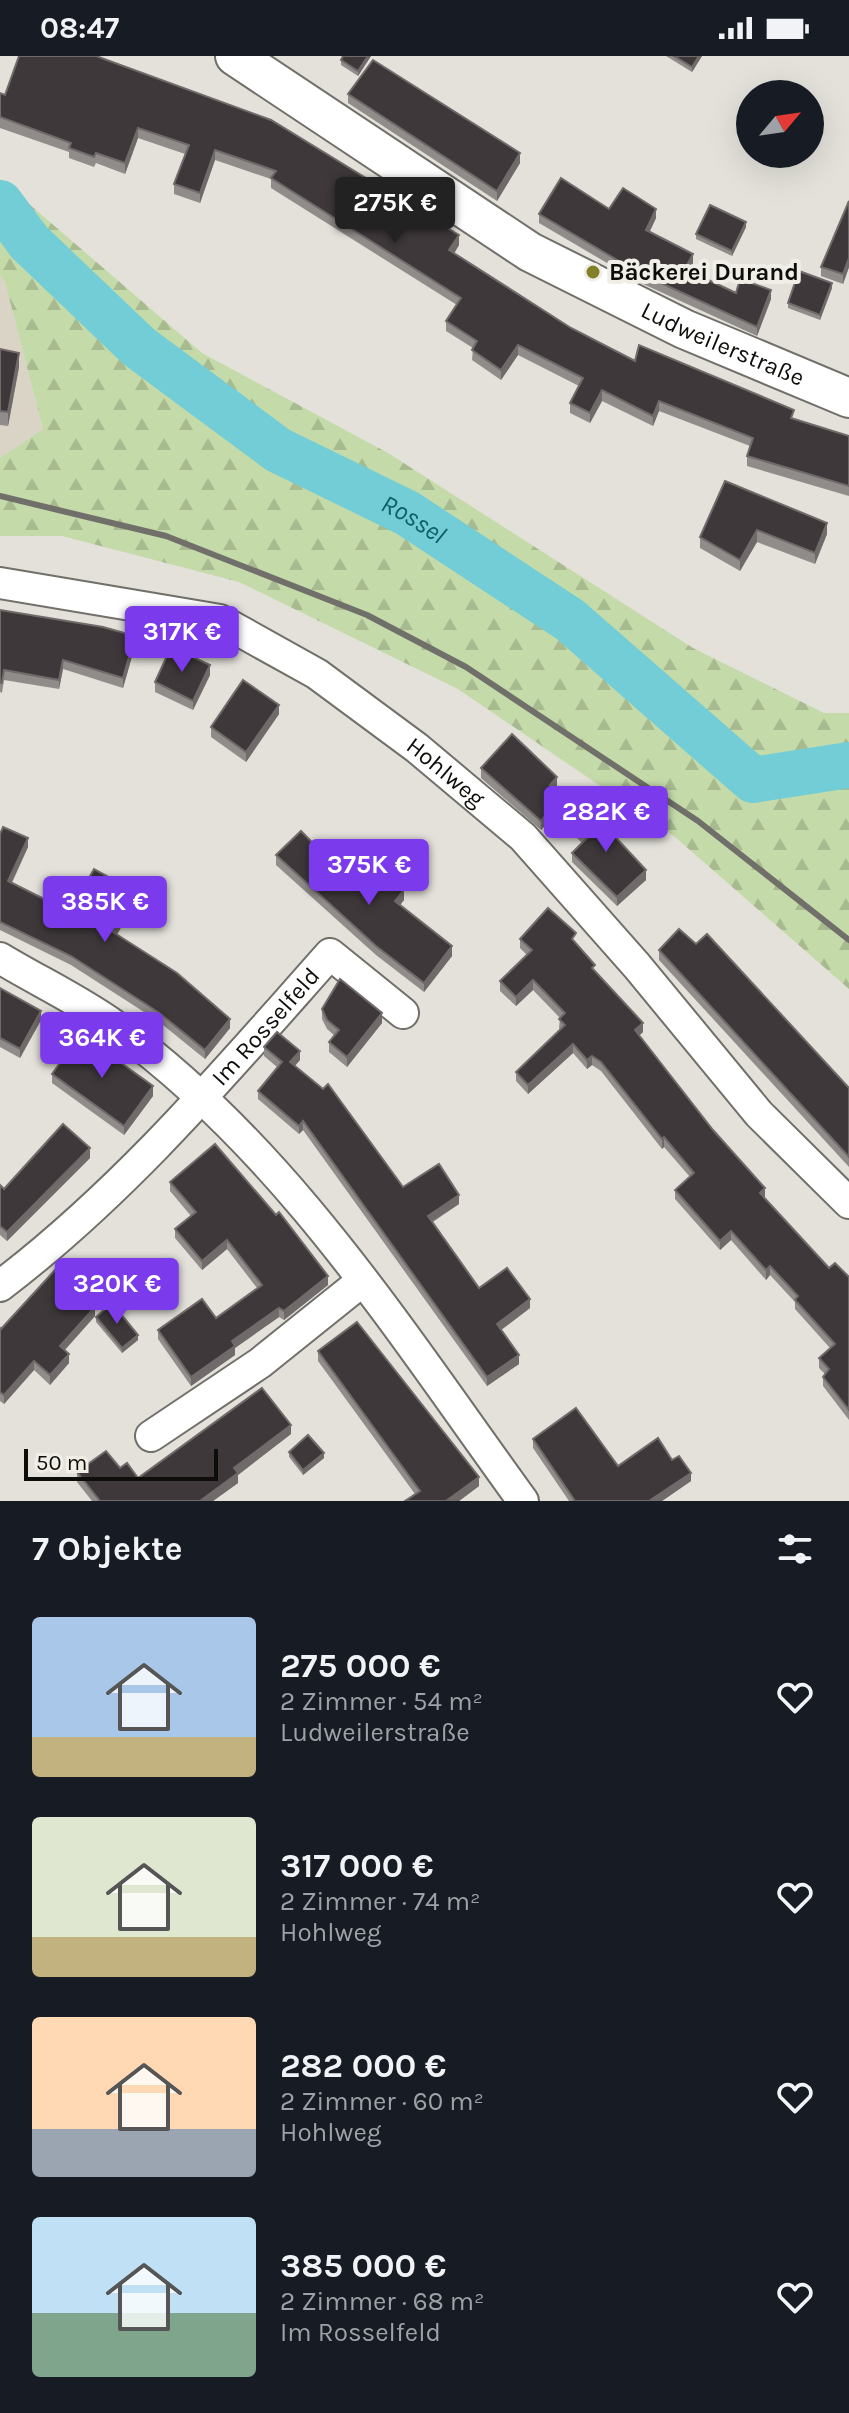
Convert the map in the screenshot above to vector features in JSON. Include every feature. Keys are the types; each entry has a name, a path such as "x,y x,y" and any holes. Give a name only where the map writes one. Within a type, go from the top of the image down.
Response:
{"main road":[{"name":"Ludweilerstraße","path":"235,56 530,252 684,329 849,398"}],"street":[{"name":"Hohlweg","path":"0,583 220,620 317,674 417,748 523,837 637,966 759,1114 849,1203"},
{"name":"Im Rosselfeld","path":"201,1099 330,954 403,1013"},
{"name":"Im Rosselfeld","path":"0,958 114,1025 201,1099 285,1181 361,1282 509,1496"},
{"path":"0,1286 51,1247 128,1177 201,1099"},
{"path":"151,1436 260,1363 361,1282"}],"shaded area":[{"path":"0,275 5,282 43,429 0,458"}],"green space":[{"path":"0,179 202,353 388,453 693,648 824,713 849,713 849,989 675,837 458,689 239,582 62,536 0,536 0,458 43,429 5,282 0,275"}],"building":[{"path":"19,56 96,56 271,120 459,235 449,250 571,328 635,361 639,345 794,410 791,418 849,436 849,486 747,456 753,438 659,401 653,416 602,390 590,413 570,403 583,378 518,345 501,370 472,350 477,341 446,321 461,298 271,178 276,171 215,150 200,193 174,184 189,145 138,128 125,163 69,148 71,143 0,117 0,93 5,95"},
{"path":"343,56 368,56 358,71 341,60"},
{"path":"674,56 699,56 692,67"},
{"path":"373,60 520,153 497,191 348,94"},
{"path":"561,178 609,209 623,188 656,209 646,230 693,254 685,269 736,293 740,279 771,290 757,327 641,274 539,214"},
{"path":"849,201 849,258 843,274 821,267"},
{"path":"710,205 746,222 732,251 696,234"},
{"path":"799,271 832,283 820,315 788,303"},
{"path":"0,349 19,353 8,412 0,411"},
{"path":"725,481 827,523 815,553 757,530 740,560 700,537"},
{"path":"0,610 103,627 135,636 123,678 63,660 59,680 4,670 0,683"},
{"path":"171,647 210,665 193,701 155,682"},
{"path":"243,680 279,705 246,752 211,727"},
{"path":"512,734 557,777 550,785 563,795 541,821 481,768"},
{"path":"592,805 609,821 605,826 646,870 617,897 572,853 587,838 573,824"},
{"path":"3,827 28,838 8,881 70,912 94,869 136,892 113,932 177,973 230,1019 205,1050 158,1012 71,956 0,922 0,834"},
{"path":"301,831 347,878 364,857 404,890 395,901 452,946 424,983 376,946 276,855"},
{"path":"548,908 576,933 572,939 595,965 592,968 643,1023 635,1030 713,1130 765,1188 760,1193 829,1268 835,1263 849,1277 849,1410 823,1377 829,1369 819,1358 835,1344 795,1300 798,1296 770,1266 766,1270 731,1231 720,1241 675,1190 694,1173 664,1137 662,1139 601,1062 592,1056 587,1060 573,1044 528,1085 516,1072 565,1025 559,1019 565,1013 533,980 516,997 500,981 532,950 520,939"},
{"path":"679,929 696,944 707,934 849,1088 849,1157 659,950"},
{"path":"340,979 382,1013 347,1057 329,1042 339,1030 327,1020 322,1009"},
{"path":"0,988 41,1011 20,1049 0,1038"},
{"path":"277,1032 300,1051 290,1062 323,1089 328,1084 403,1187 439,1164 459,1195 428,1216 479,1288 507,1268 530,1299 497,1324 519,1355 487,1377 303,1121 299,1126 258,1091 282,1062 264,1047"},
{"path":"81,1034 153,1086 124,1126 52,1074"},
{"path":"63,1124 90,1148 7,1232 0,1226 0,1185 4,1189"},
{"path":"215,1144 276,1215 279,1212 328,1276 284,1311 279,1308 232,1341 235,1346 191,1377 158,1330 202,1299 216,1318 262,1285 227,1240 202,1261 175,1229 196,1212 170,1182"},
{"path":"55,1270 95,1307 60,1346 69,1354 50,1375 34,1361 4,1395 0,1392 0,1328"},
{"path":"112,1303 138,1335 122,1348 96,1317"},
{"path":"357,1322 479,1477 446,1501 405,1501 420,1491 318,1351"},
{"path":"262,1388 291,1425 234,1468 238,1473 200,1501 100,1501 77,1472 106,1451 120,1468 127,1463 138,1478"},
{"path":"576,1408 618,1466 658,1438 672,1460 679,1456 691,1473 649,1501 575,1501 533,1439"},
{"path":"308,1435 324,1453 303,1470 289,1452"}],"waterway":[{"name":"Rossel","path":"0,203 29,242 139,347 278,450 407,513 570,620 753,780 849,765"}],"railway":[{"path":"0,496 166,536 367,615 466,667 698,821 849,940"}],"place":[{"name":"Bäckerei Durand","path":"593,272"}]}
